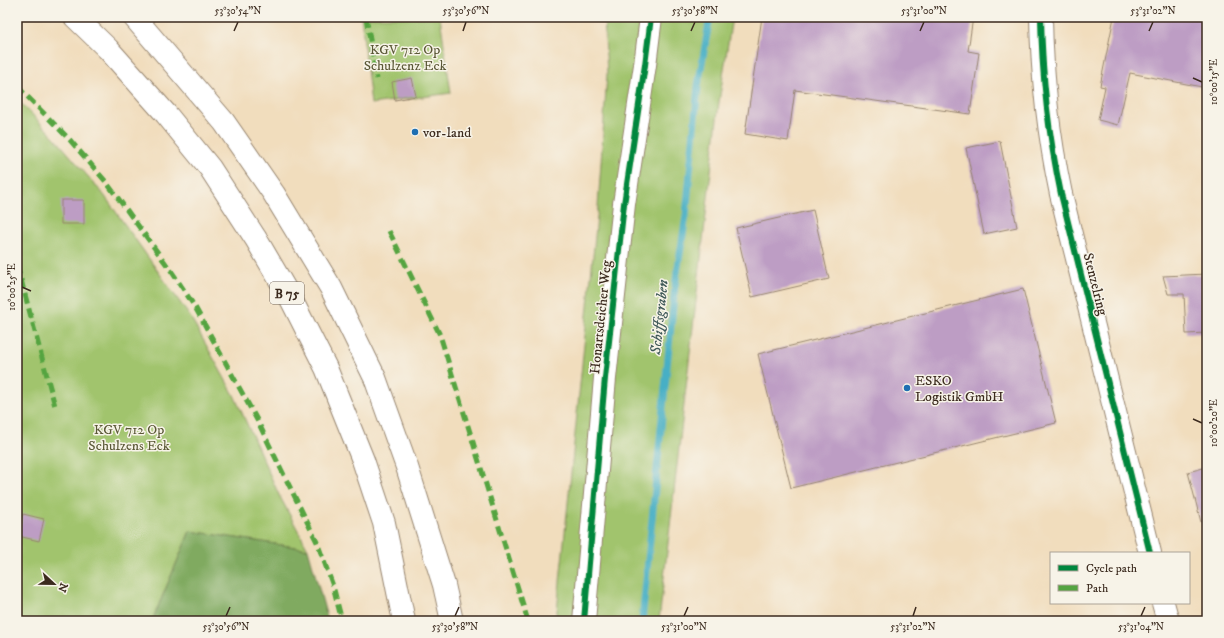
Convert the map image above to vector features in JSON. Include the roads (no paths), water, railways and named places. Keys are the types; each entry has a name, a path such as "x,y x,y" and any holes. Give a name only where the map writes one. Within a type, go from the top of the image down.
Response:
{"main road":[{"name":"B 75","path":"75,17 124,66 210,168 256,239 290,299 326,368 363,460 384,523 404,621"},
{"name":"B 75","path":"134,17 224,122 274,194 331,288 375,378 394,430 444,585 452,621"},
{"name":"Honartsdeicher Weg","path":"584,621 605,378 624,204 646,65 651,17"},
{"name":"Stenzelring","path":"1041,17 1044,92 1053,155 1061,194 1150,552"},
{"path":"1163,604 1168,621"}],"waterway":[{"name":"Schiffsgraben","path":"642,621 675,286 686,216 698,86 710,17"}],"place":[{"name":"vor-land","path":"415,132"},
{"name":"ESKO Logistik GmbH","path":"907,388"}],"park label":[{"name":"KGV 712 Op Schulzenz Eck","path":"405,58"},
{"name":"KGV 712 Op Schulzens Eck","path":"129,438"}]}
